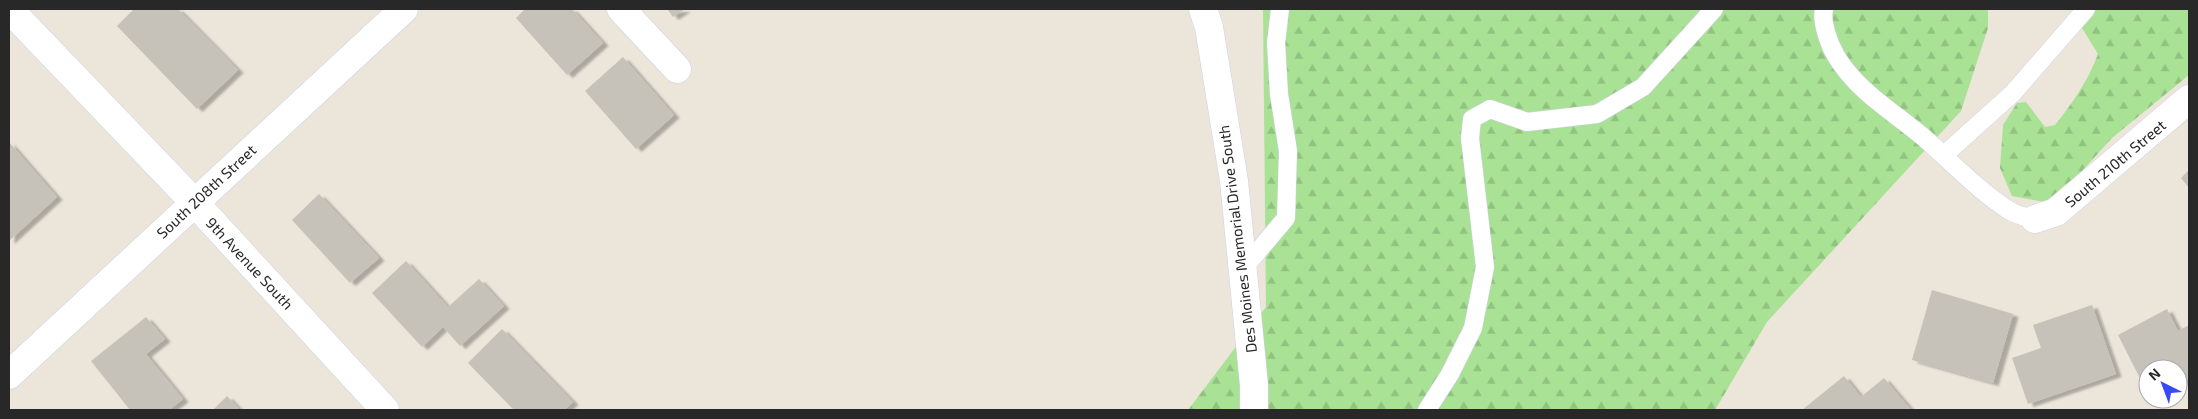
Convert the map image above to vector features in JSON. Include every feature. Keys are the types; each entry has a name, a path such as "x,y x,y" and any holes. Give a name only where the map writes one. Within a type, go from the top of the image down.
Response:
{"street":[{"name":"9th Avenue South","path":"9,9 194,202 385,410"},
{"name":"South 208th Street","path":"13,364 194,202 404,9"},
{"path":"621,9 677,69"},
{"name":"Des Moines Memorial Drive South","path":"1203,9 1209,27 1234,181 1254,386 1254,410"},
{"name":"South 210th Street","path":"2035,218 2056,212 2189,99"}],"lane":[{"path":"1242,269 1286,218 1288,151 1279,94 1276,43 1280,9"},
{"path":"1427,410 1450,374 1473,328 1485,267 1470,138 1472,119 1490,109 1527,122 1597,114 1643,87 1714,9"},
{"path":"1824,9 1822,17 1835,55 1863,90 1944,155 1988,194 2011,211 2024,217 2035,218"},
{"path":"1944,155 2013,93 2086,9"}],"green space":[{"path":"1263,9 1988,9 1988,28 1961,111 1767,322 1715,410 1188,410 1266,307"},
{"path":"2093,9 2189,9 2189,75 2112,138 2081,172 2045,202 2012,196 2000,168 2003,125 2017,103 2026,102 2045,127 2055,125 2085,82 2098,54 2082,28"}],"building":[{"path":"134,9 178,9 238,70 197,109 117,26"},
{"path":"525,9 572,9 603,43 567,75 516,18"},
{"path":"667,9 685,9 673,17"},
{"path":"623,57 674,115 636,149 585,91"},
{"path":"9,142 57,197 9,241"},
{"path":"2189,170 2189,188 2181,178"},
{"path":"319,194 379,258 350,283 292,220"},
{"path":"406,261 448,307 479,279 504,306 460,346 443,327 422,347 372,293"},
{"path":"1932,290 2013,314 1993,383 1912,360"},
{"path":"2092,305 2116,374 2028,404 2012,358 2041,348 2033,325"},
{"path":"2167,309 2178,331 2189,325 2189,379 2188,359 2138,359 2138,374 2118,335"},
{"path":"146,317 165,339 146,354 183,399 169,410 130,410 91,361"},
{"path":"502,329 573,402 564,410 514,410 468,363"},
{"path":"1844,376 1861,397 1884,378 1911,410 1802,410"},
{"path":"227,396 240,410 213,410"}]}
